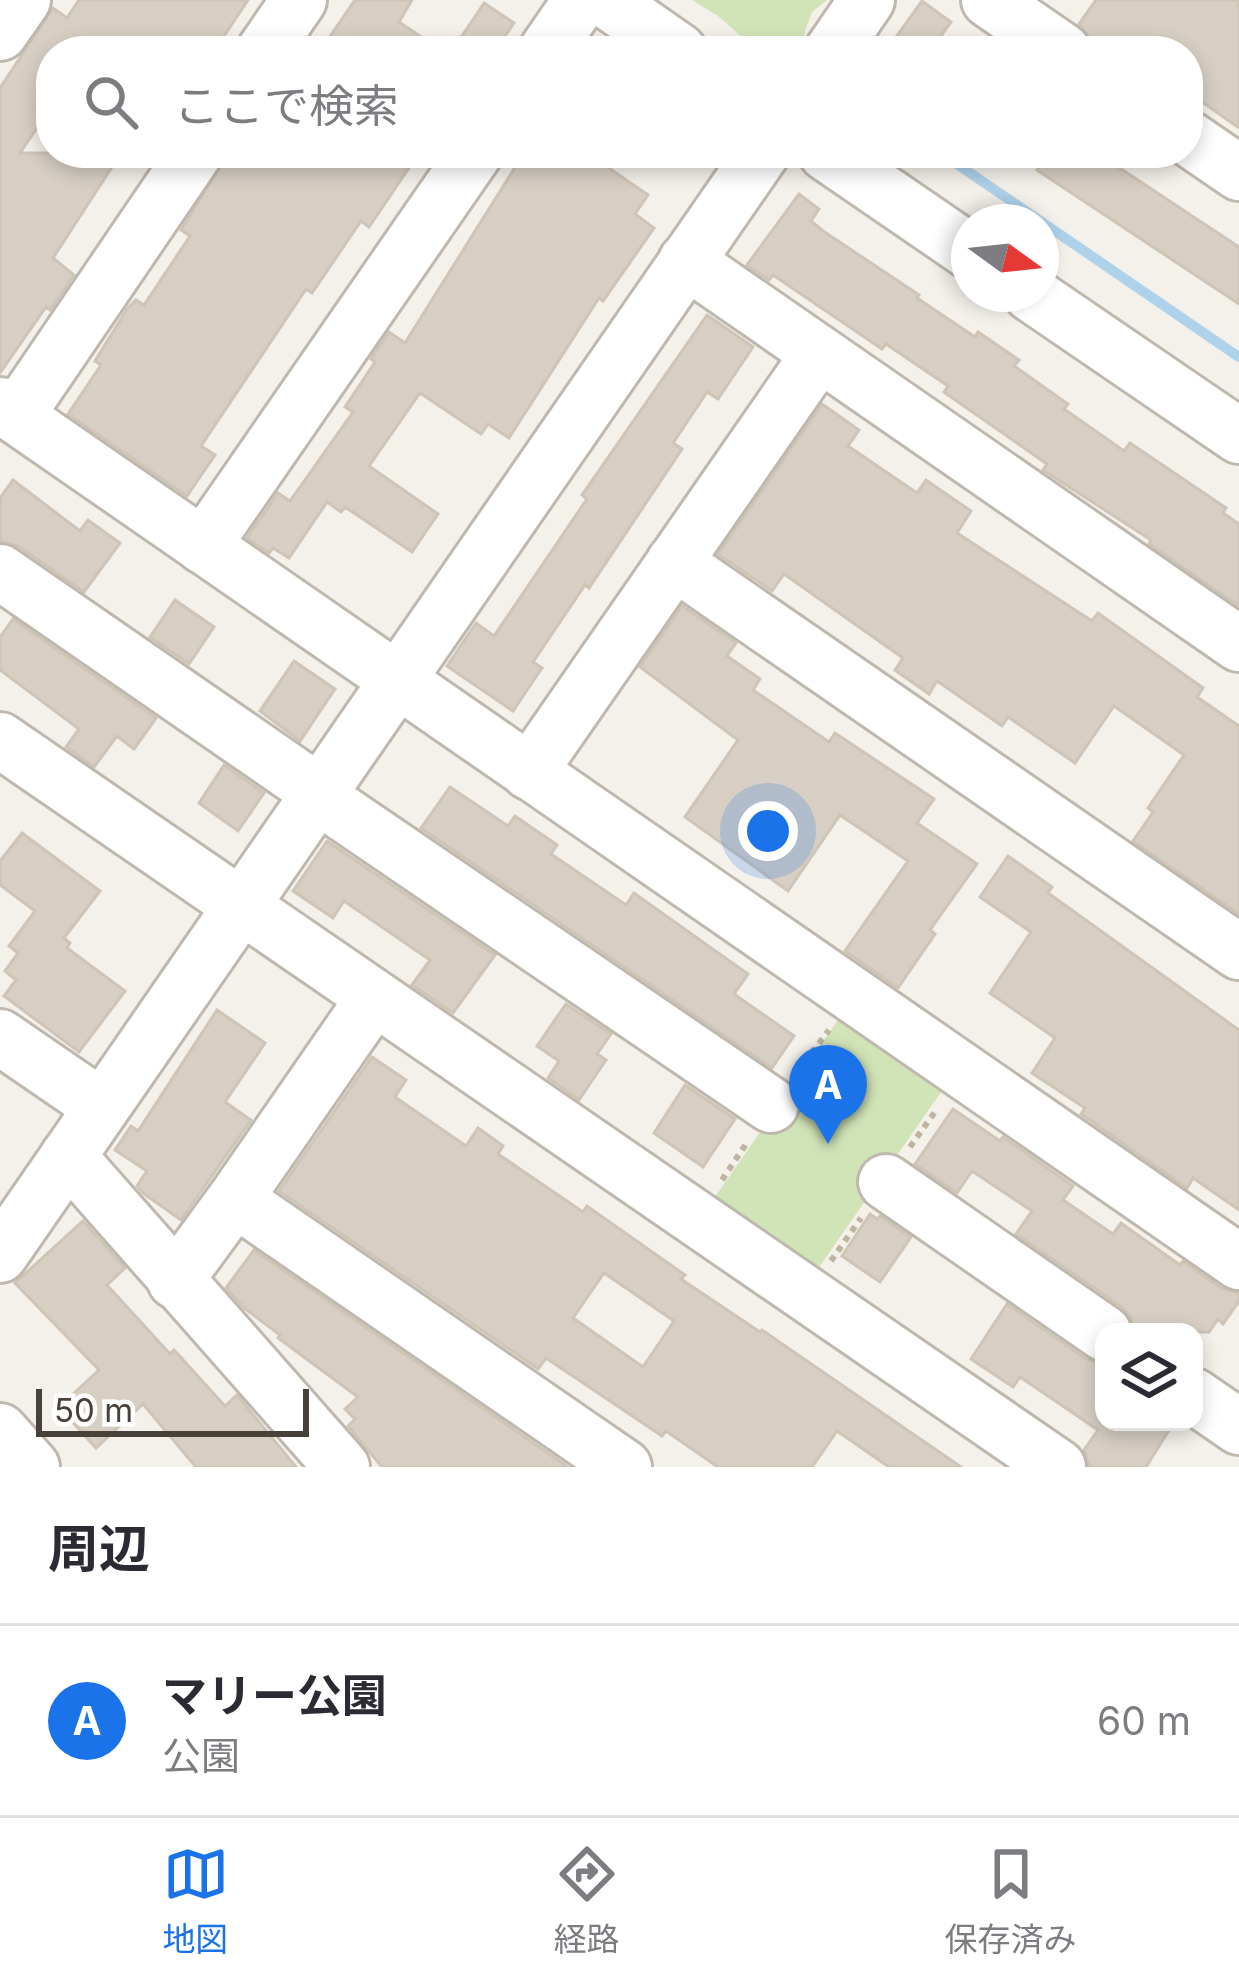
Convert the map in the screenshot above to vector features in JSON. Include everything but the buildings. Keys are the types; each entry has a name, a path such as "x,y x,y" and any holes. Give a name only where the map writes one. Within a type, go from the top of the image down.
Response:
{"street":[{"path":"0,33 23,0"},
{"path":"275,36 299,0"},
{"path":"556,36 581,0"},
{"path":"606,0 658,36"},
{"path":"842,36 867,0"},
{"path":"1203,148 1239,173"},
{"path":"184,168 8,410 1239,1262"},
{"path":"203,546 465,168"},
{"path":"0,1255 242,908 330,802 397,679 751,168"},
{"path":"848,168 951,239"},
{"path":"686,261 1239,644"},
{"path":"1057,312 1239,436"},
{"path":"529,772 819,354"},
{"path":"674,562 1239,952"},
{"path":"0,572 771,1105"},
{"path":"0,740 1058,1467"},
{"path":"175,1281 374,998"},
{"path":"0,1036 102,1107"},
{"path":"68,1156 342,1467"},
{"path":"886,1183 1095,1328"},
{"path":"235,1198 624,1467"},
{"path":"1203,1402 1239,1427"},
{"path":"0,1431 32,1467"}],"green space":[{"path":"692,0 827,0 812,12 803,36 741,36"},
{"path":"845,1010 948,1082 813,1276 708,1207"}],"waterway":[{"path":"963,168 1239,357"}],"place":[{"name":"マリー公園","path":"828,1144"}]}
